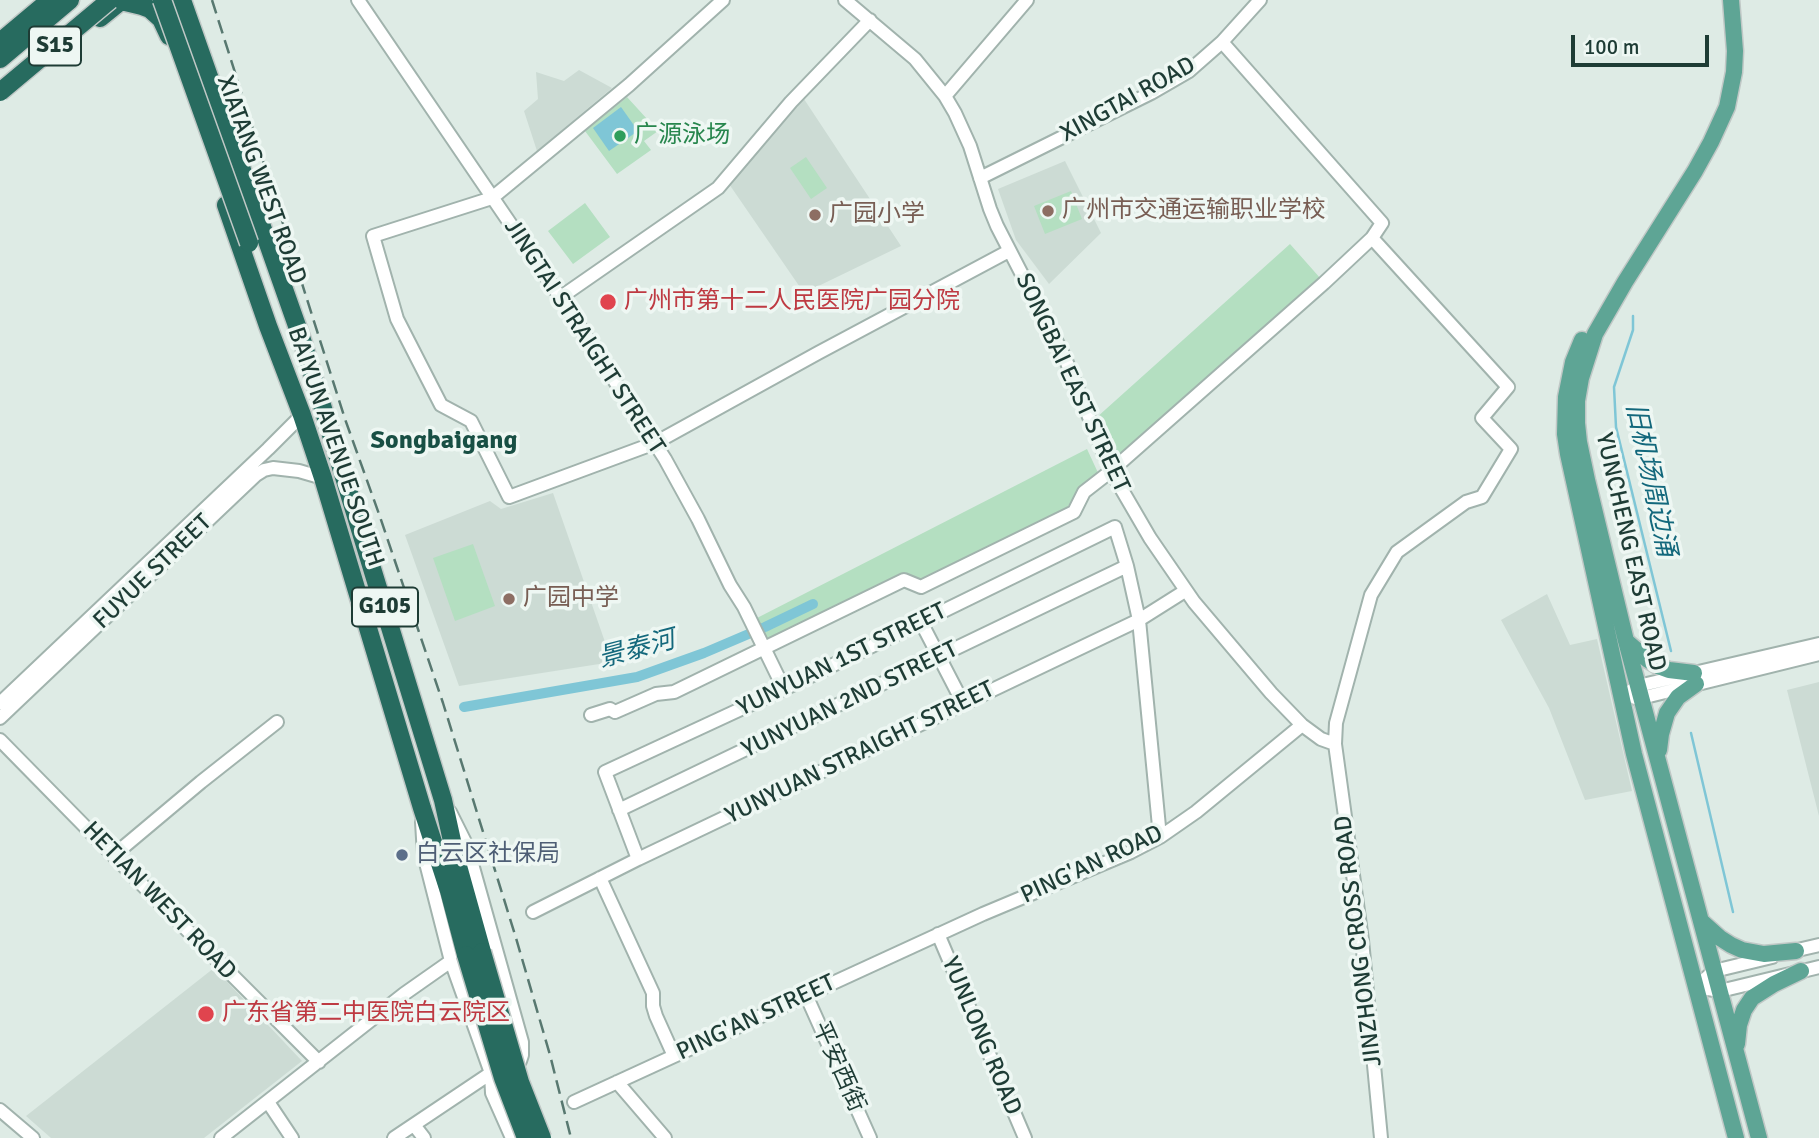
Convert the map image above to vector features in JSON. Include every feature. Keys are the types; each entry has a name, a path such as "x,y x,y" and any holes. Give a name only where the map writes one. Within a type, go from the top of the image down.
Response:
{"highway":[{"path":"0,59 54,5 70,0"},
{"name":"S15","path":"0,92 110,0"},
{"path":"0,81 23,62 66,47 122,0"},
{"name":"BAIYUN AVENUE SOUTH","path":"122,0 150,9 161,19 166,29 268,326 302,415 449,891 503,1078 510,1137"},
{"name":"XIATANG WEST ROAD","path":"162,0 297,357 324,414"},
{"name":"XIATANG WEST ROAD","path":"172,0 253,241 302,415"},
{"name":"BAIYUN AVENUE SOUTH","path":"182,0 297,325 443,800 456,859 466,956 542,1138"},
{"name":"S15","path":"0,42 54,5"},
{"path":"166,29 175,16 184,15 189,18"}],"main road":[{"path":"0,32 38,0"},
{"path":"23,62 97,0"},
{"name":"YUNCHENG EAST ROAD","path":"1721,0 1725,46 1715,110 1688,162 1583,335 1573,362 1566,397 1565,434 1634,754 1736,1138"},
{"name":"YUNCHENG EAST ROAD","path":"1731,0 1735,51 1727,107 1712,142 1595,334 1587,355 1577,401 1579,442 1626,641 1759,1138"},
{"path":"0,103 66,47"},
{"path":"1626,641 1658,666 1695,678 1667,713 1659,744 1661,766"},
{"path":"1634,754 1636,748 1645,742 1655,747"},
{"path":"1701,921 1720,938 1742,950 1764,954 1796,951"},
{"path":"1736,1054 1739,1025 1752,998 1801,971"}],"street":[{"name":"JINGTAI STRAIGHT STREET","path":"358,0 561,297 655,443 681,486 784,689"},
{"path":"723,0 629,85 492,198 373,236 397,318 441,405 471,421 509,497 655,443 1009,251"},
{"name":"SONGBAI EAST STREET","path":"845,0 915,59 945,96 964,129 990,209 1065,358 1111,471 1140,523 1185,591 1240,658 1302,725 1321,739 1335,744"},
{"name":"XINGTAI ROAD","path":"980,178 1151,93 1189,71 1222,42 1260,0"},
{"path":"945,96 1024,1"},
{"path":"561,297 718,188 791,102 870,20"},
{"path":"591,715 610,709 615,712 656,695 674,692 904,580 920,587 1074,512 1084,492 1111,471 1372,238 1382,223 1222,42"},
{"name":"JINZHONG CROSS ROAD","path":"1372,238 1508,387 1482,418 1511,449 1482,496 1466,502 1396,552 1371,595 1336,723 1335,744 1362,940 1381,1138"},
{"name":"FUYUE STREET","path":"0,703 302,415"},
{"name":"FUYUE STREET","path":"0,719 256,475 272,468 299,471 323,478"},
{"name":"YUNYUAN 1ST STREET","path":"619,810 605,772 784,689 1115,527 1127,566"},
{"path":"1127,566 1139,620 1160,837"},
{"name":"YUNYUAN 2ND STREET","path":"619,810 1127,566"},
{"name":"YUNYUAN STRAIGHT STREET","path":"533,912 638,859 1139,620 1185,591"},
{"path":"921,622 963,703"},
{"path":"1621,697 1819,644"},
{"path":"1695,678 1762,668 1819,654"},
{"path":"114,855 277,722"},
{"name":"PING'AN ROAD","path":"938,934 1131,852 1160,837 1196,812 1302,725"},
{"name":"HETIAN WEST ROAD","path":"0,740 319,1062"},
{"path":"394,1138 491,1073 513,1067 520,1061 523,1047 467,846 443,800"},
{"path":"619,810 638,859"},
{"path":"600,878 653,993 656,1016 674,1056"},
{"name":"PING'AN STREET","path":"574,1102 938,934"},
{"name":"YUNLONG ROAD","path":"938,934 1025,1138"},
{"path":"1696,988 1714,971 1819,945"},
{"path":"1696,988 1720,991 1801,971 1819,965 1816,955 1819,951"},
{"path":"221,1138 404,994 466,956 491,1073 492,1093 510,1137 548,1116"},
{"name":"平安西街","path":"806,995 870,1138"},
{"path":"617,1082 665,1138"},
{"path":"268,1102 292,1138"},
{"path":"0,1110 33,1138"},
{"path":"414,1125 424,1138"}],"shaded area":[{"path":"579,70 612,88 537,151 524,111 538,99 536,72 564,81"},
{"name":"广园小学","path":"804,99 901,246 804,293 729,184"},
{"name":"广州市交通运输职业学校","path":"1065,161 1101,233 1049,284 1016,240 998,189"},
{"name":"广园中学","path":"553,493 612,662 459,686 405,535 490,501 501,509"},
{"path":"1547,594 1570,645 1597,639 1632,791 1585,800 1549,708 1501,620"},
{"path":"1819,682 1819,816 1787,690"},
{"name":"广东省第二中医院白云院区","path":"214,968 302,1061 204,1138 51,1138 26,1116"}],"green space":[{"name":"广源泳场","path":"627,97 658,131 644,141 651,150 617,174 585,131"},
{"path":"806,157 827,188 811,199 790,168"},
{"path":"1071,191 1082,219 1045,234 1034,206"},
{"path":"585,203 610,237 573,264 548,231"},
{"path":"1290,244 1321,279 1116,462 1096,418"},
{"path":"1087,449 1100,477 1082,490 1062,513 922,580 903,578 769,642 757,618"},
{"path":"473,544 495,606 455,621 433,558"}],"water":[{"path":"621,107 638,131 609,151 593,128"}],"waterway":[{"name":"旧机场周边涌","path":"1633,316 1633,330 1614,387 1616,427 1671,651"},
{"name":"景泰河","path":"464,707 637,677 704,653 813,604"},
{"name":"旧机场周边涌","path":"1691,733 1733,912"}],"railway":[{"path":"212,0 345,419 443,703 516,938 571,1138"}],"place":[{"name":"广源泳场","path":"620,136"},
{"name":"广州市交通运输职业学校","path":"1048,211"},
{"name":"广园小学","path":"815,215"},
{"name":"广州市第十二人民医院广园分院","path":"608,302"},
{"name":"广园中学","path":"509,599"},
{"name":"白云区社保局","path":"402,855"},
{"name":"广东省第二中医院白云院区","path":"206,1014"}],"district":[{"name":"Songbaigang","path":"444,441"}]}
